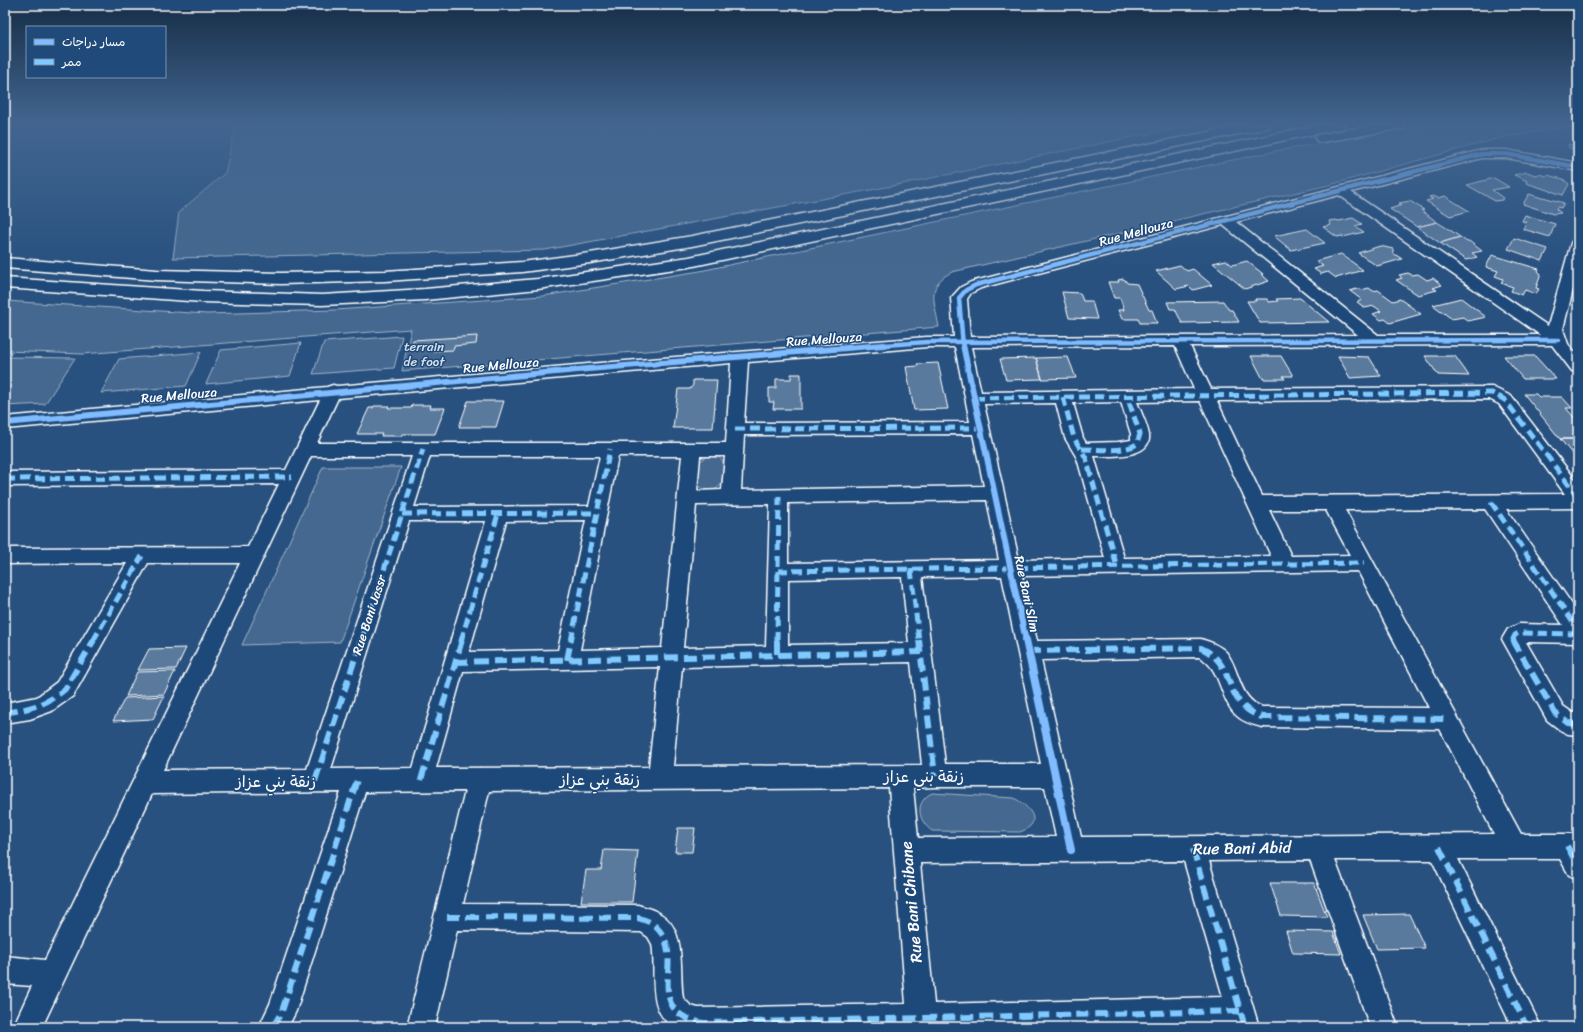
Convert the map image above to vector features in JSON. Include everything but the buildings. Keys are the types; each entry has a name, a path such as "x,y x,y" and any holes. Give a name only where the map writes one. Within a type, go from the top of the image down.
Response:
{"highway":[{"path":"5,263 108,272 247,278 330,278 407,275 527,266 674,244 1027,173"},
{"path":"5,283 129,293 323,300 479,291 612,275 689,262 1108,173"}],"street":[{"name":"Rue Mellouza","path":"5,423 333,391 927,342 962,342 959,298 962,293 971,287 1406,173"},
{"path":"1340,190 1558,340"},
{"path":"1225,220 1375,341"},
{"path":"1578,243 1555,329 1558,340 1564,351 1578,367"},
{"path":"962,342 1558,340"},
{"path":"1180,341 1285,564"},
{"name":"Rue Bani Slim","path":"962,342 1070,850"},
{"path":"731,497 740,357"},
{"path":"27,1027 333,391"},
{"path":"974,398 1492,393 1505,400 1578,497"},
{"path":"1082,449 1129,448 1138,444 1140,434 1127,396"},
{"path":"1063,397 1074,438 1082,449 1086,458 1117,567"},
{"path":"735,429 981,428"},
{"name":"Rue Bani Jassr","path":"315,781 423,449"},
{"path":"567,660 610,449"},
{"path":"660,778 692,449"},
{"path":"305,450 734,449"},
{"path":"5,479 292,476"},
{"path":"687,498 995,494"},
{"path":"777,654 779,496"},
{"path":"1491,502 1578,630"},
{"path":"1256,503 1578,502"},
{"path":"1332,503 1514,846"},
{"path":"402,514 597,513"},
{"path":"421,780 498,514"},
{"path":"5,556 254,555"},
{"path":"5,713 42,706 51,702 65,689 142,556"},
{"path":"778,571 1364,563"},
{"path":"911,569 935,776"},
{"path":"1577,725 1568,723 1554,713 1513,639 1514,635 1520,632 1578,634"},
{"path":"1028,651 1201,648 1208,650 1219,659 1239,702 1245,709 1262,718 1447,719"},
{"path":"455,662 921,652"},
{"name":"زنقة بني عزاز","path":"145,782 1054,775"},
{"name":"Rue Bani Chibane","path":"900,776 922,1023"},
{"path":"421,1027 480,779"},
{"path":"273,1027 282,1011 356,780"},
{"name":"Rue Bani Abid","path":"907,851 1514,846 1574,853"},
{"path":"1439,847 1527,1027"},
{"path":"1318,848 1384,1027"},
{"path":"447,917 638,918 648,920 656,925 663,933 666,942 668,991 671,1005 686,1018 703,1023 922,1023 1242,1019 1193,849"},
{"path":"5,970 52,974"}],"green space":[{"path":"225,173 955,173 545,250 173,258 179,212"},
{"name":"terrain de foot","path":"1170,173 1372,173 1333,184 952,272 938,283 935,289 934,302 939,327 402,371 411,329 82,354 5,351 5,301 207,314 335,310 543,296 700,271"},
{"path":"402,336 394,368 313,374 324,342"},
{"path":"301,343 290,376 206,384 221,350"},
{"path":"201,352 186,386 101,393 119,359"},
{"path":"5,357 75,358 45,404 5,406"},
{"path":"708,456 719,457 724,463 722,480 718,488 714,490 701,488 696,482 699,462"},
{"path":"323,467 401,467 340,642 242,645"},
{"path":"932,793 1014,798 1025,805 1029,810 1033,819 1032,824 1020,832 932,831 927,827 921,817 920,806 922,801"}],"marked path":[{"path":"974,398 1492,393 1505,400 1578,497"},
{"path":"1082,449 1118,449 1132,447 1137,444 1140,440 1140,434 1127,396"},
{"path":"1063,397 1074,438 1086,458 1117,567"},
{"path":"735,429 981,428"},
{"path":"315,781 423,449"},
{"path":"567,660 610,449"},
{"path":"5,479 292,477"},
{"path":"777,654 779,496"},
{"path":"1491,502 1578,630"},
{"path":"402,514 597,513"},
{"path":"421,780 498,514"},
{"path":"5,713 37,707 51,700 65,689 142,556"},
{"path":"778,571 1364,563"},
{"path":"911,569 935,776"},
{"path":"1578,634 1519,633 1515,635 1513,639 1555,713 1568,723 1578,724"},
{"path":"1028,651 1201,648 1211,653 1218,659 1238,702 1245,709 1262,717 1447,719"},
{"path":"455,662 921,652"},
{"path":"273,1027 282,1011 357,780"},
{"path":"1567,846 1578,866"},
{"path":"1439,847 1527,1027"},
{"path":"1193,849 1245,1027"},
{"path":"447,917 638,918 649,922 663,935 666,944 668,963 668,995 671,1005 677,1013 685,1018 703,1023 1240,1011"}],"cycle path":[{"path":"1071,850 962,342 959,298 966,290 976,285 1408,173"},
{"path":"5,423 588,369 927,342 1558,340"}]}
